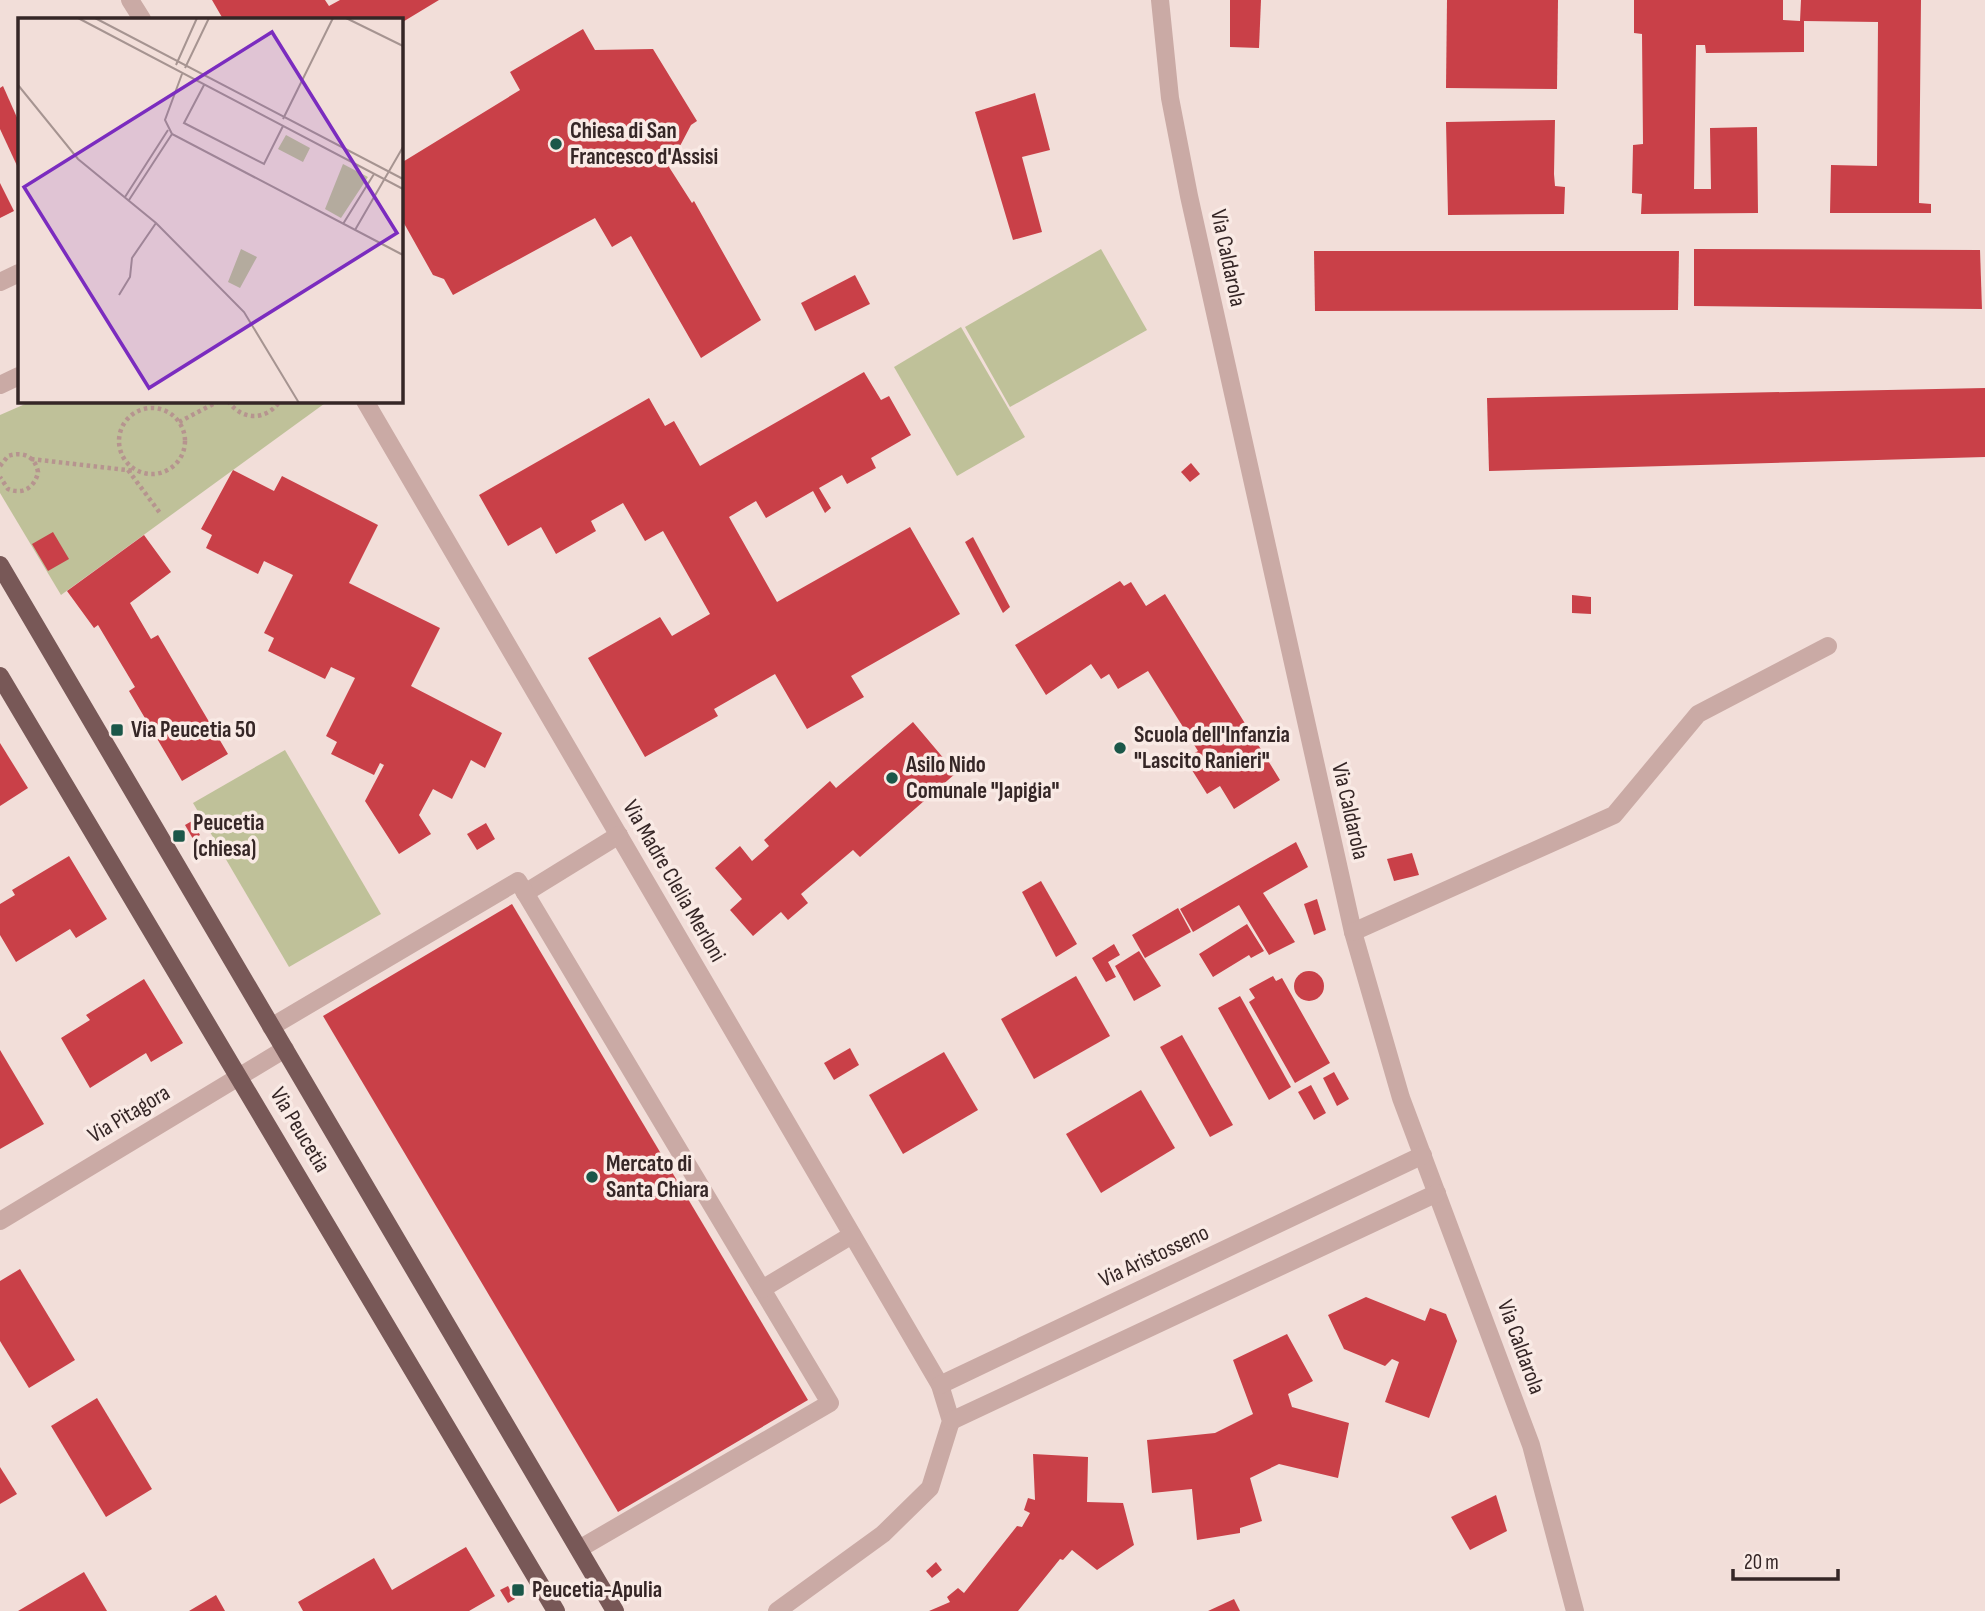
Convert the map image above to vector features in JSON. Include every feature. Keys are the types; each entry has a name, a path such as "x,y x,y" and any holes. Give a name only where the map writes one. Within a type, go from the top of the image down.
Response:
{"main road":[{"path":"0,565 615,1611"},
{"name":"Via Peucetia","path":"0,676 556,1611"}],"street":[{"path":"130,0 141,18"},
{"name":"Via Caldarola","path":"1160,0 1170,98 1189,196 1353,932 1386,1052 1531,1446 1575,1611"},
{"path":"0,282 18,273"},
{"path":"0,385 18,376"},
{"name":"Via Madre Clelia Merloni","path":"366,402 940,1385"},
{"path":"1353,932 1614,815 1698,714 1828,646"},
{"path":"524,893 619,835"},
{"path":"271,1027 518,881 830,1403 579,1549"},
{"name":"Via Pitagora","path":"0,1221 285,1049"},
{"name":"Via Aristosseno","path":"940,1385 1423,1155"},
{"path":"951,1421 1437,1193"},
{"path":"762,1289 852,1235"},
{"path":"777,1611 883,1534 929,1488 951,1421 940,1385"}],"path":[{"path":"179,422 217,402"},
{"path":"229,402 238,412 250,416 268,413 280,402"},
{"path":"0,466 8,456 16,453 32,459 142,472 160,473 180,457 184,438 179,422 168,412 155,408 142,409 125,421 120,431 121,452 128,463 142,472"},
{"path":"0,477 8,489 26,490 36,479 38,472 32,459"},
{"path":"128,470 160,513"}],"green space":[{"path":"1101,249 1147,330 1010,407 965,327"},
{"path":"961,327 1025,437 957,476 894,367"},
{"path":"30,402 327,402 61,595 0,493 0,415"},
{"path":"285,750 381,914 289,967 193,803"}],"building":[{"path":"212,0 325,0 329,6 340,0 439,0 402,22 402,18 222,18"},
{"path":"1230,0 1261,0 1259,48 1230,47"},
{"path":"1447,0 1558,0 1557,89 1446,88"},
{"path":"1634,0 1783,0 1783,20 1800,21 1801,0 1921,0 1919,203 1931,204 1931,213 1830,213 1831,165 1877,166 1878,22 1804,21 1804,52 1706,53 1705,45 1696,45 1694,189 1711,189 1710,128 1757,127 1758,213 1641,214 1642,194 1632,193 1633,145 1643,144 1642,34 1634,33"},
{"name":"Chiesa di San Francesco d'Assisi","path":"583,29 595,50 653,49 697,121 691,125 669,167 692,203 694,201 761,320 701,358 631,236 612,247 595,218 453,295 444,279 433,275 402,220 402,162 520,90 510,72"},
{"path":"3,86 18,120 18,168 0,129 0,88"},
{"path":"1035,93 1050,150 1022,157 1042,232 1013,240 975,112"},
{"path":"1555,120 1555,186 1565,187 1564,214 1448,215 1446,122"},
{"path":"0,183 14,211 0,218"},
{"path":"1694,249 1980,250 1982,309 1694,306"},
{"path":"1314,251 1679,251 1678,310 1315,311"},
{"path":"855,275 870,304 815,331 801,303"},
{"path":"864,372 881,400 889,396 911,435 871,458 876,468 847,484 842,475 819,488 831,508 825,513 813,491 766,518 756,501 729,517 777,602 910,527 960,614 851,676 864,697 807,729 775,674 714,709 718,716 645,757 588,658 660,617 672,636 710,614 663,531 645,541 623,503 591,521 596,531 556,554 541,527 508,546 479,495 649,398 665,426 674,421 700,466"},
{"path":"1985,388 1985,457 1489,471 1487,398"},
{"path":"1191,463 1200,474 1190,482 1181,472"},
{"path":"233,470 274,491 282,476 378,525 349,583 440,628 411,686 502,733 485,768 471,760 452,799 433,789 419,815 431,834 399,854 365,801 384,765 380,763 374,775 331,754 337,742 326,736 355,678 331,667 325,679 268,651 274,638 264,633 293,575 264,561 258,574 206,548 212,535 201,529"},
{"path":"53,532 69,559 48,571 32,544"},
{"path":"144,535 171,572 130,603 151,639 158,635 228,754 182,781 129,691 135,687 98,625 94,628 67,591"},
{"path":"973,537 1010,607 1003,613 965,542"},
{"path":"1120,581 1124,586 1131,582 1146,606 1165,594 1280,780 1234,809 1220,786 1207,794 1185,759 1198,751 1148,671 1118,689 1109,674 1101,679 1091,664 1046,695 1015,645"},
{"path":"1572,595 1591,597 1591,614 1572,613"},
{"path":"913,722 956,773 860,857 853,850 801,894 808,903 788,920 781,912 753,936 730,910 742,899 715,868 740,846 752,861 769,846 764,840 830,781 836,788"},
{"path":"0,743 28,788 0,806"},
{"path":"192,821 200,835 193,839 185,825"},
{"path":"486,823 495,839 477,850 467,834"},
{"path":"1296,842 1308,867 1263,893 1295,942 1269,955 1239,905 1193,932 1180,909"},
{"path":"1412,853 1419,875 1394,881 1387,859"},
{"path":"69,856 107,919 76,938 70,929 16,962 0,935 0,904 15,895 12,890"},
{"path":"1041,881 1077,944 1056,957 1022,892"},
{"path":"1317,899 1326,930 1314,935 1304,904"},
{"path":"512,904 808,1400 618,1512 323,1016"},
{"path":"1178,908 1191,932 1145,958 1132,935"},
{"path":"1247,924 1264,951 1251,958 1249,955 1213,977 1199,954"},
{"path":"1114,944 1120,955 1108,962 1116,977 1106,982 1092,958"},
{"path":"1139,951 1161,986 1134,1001 1115,966"},
{"path":"1309,971 1315,972 1323,980 1323,992 1315,1000 1309,1001 1303,1000 1295,992 1294,986 1295,980 1303,972"},
{"path":"1076,976 1110,1036 1034,1079 1001,1019"},
{"path":"1273,976 1276,981 1282,978 1330,1063 1295,1083 1249,1002 1255,998 1249,989"},
{"path":"144,979 183,1043 151,1062 146,1053 90,1088 61,1038 90,1020 86,1015"},
{"path":"1240,996 1291,1087 1269,1100 1218,1008"},
{"path":"1182,1035 1233,1125 1210,1137 1160,1047"},
{"path":"850,1048 859,1065 834,1080 824,1063"},
{"path":"0,1050 44,1124 0,1149"},
{"path":"944,1052 978,1110 903,1154 869,1095"},
{"path":"1334,1072 1349,1099 1337,1106 1323,1078"},
{"path":"1311,1085 1326,1113 1314,1120 1298,1092"},
{"path":"1141,1090 1175,1148 1101,1193 1066,1134"},
{"path":"20,1269 75,1360 29,1388 0,1341 0,1281"},
{"path":"1366,1297 1425,1321 1430,1308 1446,1314 1457,1341 1429,1418 1385,1402 1399,1362 1392,1359 1385,1366 1344,1349 1328,1315"},
{"path":"1287,1334 1313,1381 1288,1394 1292,1407 1349,1423 1338,1478 1279,1464 1250,1478 1262,1521 1240,1528 1240,1533 1197,1540 1192,1489 1152,1493 1147,1440 1215,1433 1253,1414 1233,1360"},
{"path":"97,1398 152,1489 106,1517 51,1426"},
{"path":"1033,1454 1088,1457 1087,1502 1123,1503 1134,1545 1097,1570 1072,1550 1063,1560 1060,1559 1018,1611 929,1611 950,1602 947,1597 958,1588 964,1593 1017,1526 1022,1527 1030,1513 1024,1510 1028,1498 1035,1500"},
{"path":"0,1467 17,1494 0,1504"},
{"path":"1496,1495 1507,1531 1470,1550 1451,1517"},
{"path":"466,1547 495,1596 469,1611 303,1611 298,1602 374,1558 392,1590"},
{"path":"936,1562 942,1570 932,1578 926,1571"},
{"path":"84,1572 107,1611 18,1611"},
{"path":"508,1586 515,1599 508,1603 500,1590"},
{"path":"216,1595 225,1611 189,1611"},
{"path":"1234,1599 1240,1611 1208,1611"}],"place":[{"name":"Chiesa di San Francesco d'Assisi","path":"556,144"},
{"name":"Via Peucetia 50","path":"117,730"},
{"name":"Scuola dell'Infanzia \"Lascito Ranieri\"","path":"1120,748"},
{"name":"Asilo Nido Comunale \"Japigia\"","path":"892,778"},
{"name":"Peucetia (chiesa)","path":"179,836"},
{"name":"Mercato di Santa Chiara","path":"592,1177"},
{"name":"Peucetia-Apulia","path":"518,1590"}]}
